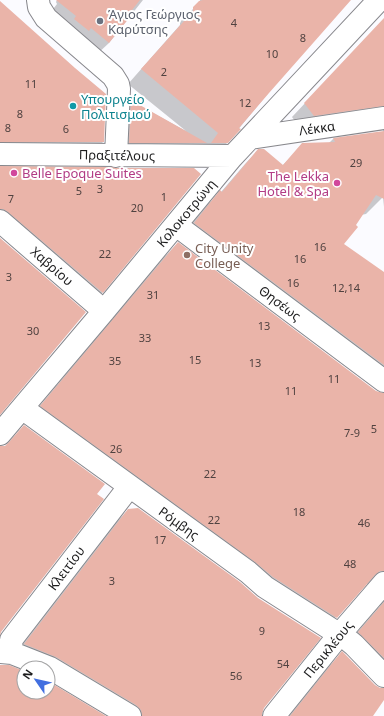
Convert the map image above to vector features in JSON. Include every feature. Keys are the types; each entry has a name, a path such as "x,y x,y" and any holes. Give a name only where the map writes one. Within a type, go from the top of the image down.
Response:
{"street":[{"path":"38,0 39,8 46,18 113,76 118,84 119,99 116,156"},
{"name":"Κολοκοτρώνη","path":"0,434 104,312 233,156 379,0"},
{"name":"Λέκκα","path":"250,138 384,118"},
{"name":"Πραξιτέλους","path":"0,154 233,156"},
{"name":"Χαβρίου","path":"0,221 104,312"},
{"name":"Θησέως","path":"176,225 384,380"},
{"name":"Ρόμβης","path":"22,408 248,572 265,587 354,645 384,676"},
{"name":"Κλειτίου","path":"6,652 11,640 129,486"},
{"name":"Περικλέους","path":"274,716 339,635 384,583"},
{"path":"6,652 50,668 130,716"}],"building":[{"name":"Άγιος Γεώργιος Καρύτσης","path":"56,0 140,0 132,10 134,12 109,43 91,28 89,31 74,19 76,16"},
{"path":"351,0 269,93 228,143 211,143 218,133 141,69 193,11 193,7 199,1"},
{"path":"0,1 106,94 104,142 0,142"},
{"path":"384,18 384,106 314,116 304,103"},
{"path":"131,100 207,143 129,143"},
{"path":"384,131 384,199 376,195 356,225 358,227 344,244 384,272 384,365 194,223 220,190 222,192 258,149 264,149 283,165 302,143 335,142 333,138"},
{"path":"0,166 194,168 201,174 103,293 8,212 0,209"},
{"path":"0,238 86,312 0,415"},
{"path":"178,242 376,391 384,393 384,571 380,571 375,575 337,618 273,577 255,562 40,406"},
{"path":"24,425 105,484 97,494 104,499 1,632 0,636 0,446 5,446"},
{"path":"138,508 240,582 258,598 321,638 264,708 262,716 142,716 141,710 136,705 56,657 24,644 128,509"},
{"path":"384,602 384,658 358,632"},
{"path":"342,651 375,685 380,688 384,688 384,700 373,716 290,716"},
{"path":"0,665 9,665 16,668 16,700 56,700 56,686 106,716 0,716"}],"place":[{"name":"Άγιος Γεώργιος Καρύτσης","path":"100,21"},
{"name":"Υπουργείο Πολιτισμού","path":"73,106"},
{"name":"Belle Epoque Suites","path":"14,173"},
{"name":"The Lekka Hotel & Spa","path":"337,183"},
{"name":"City Unity College","path":"187,255"}]}
